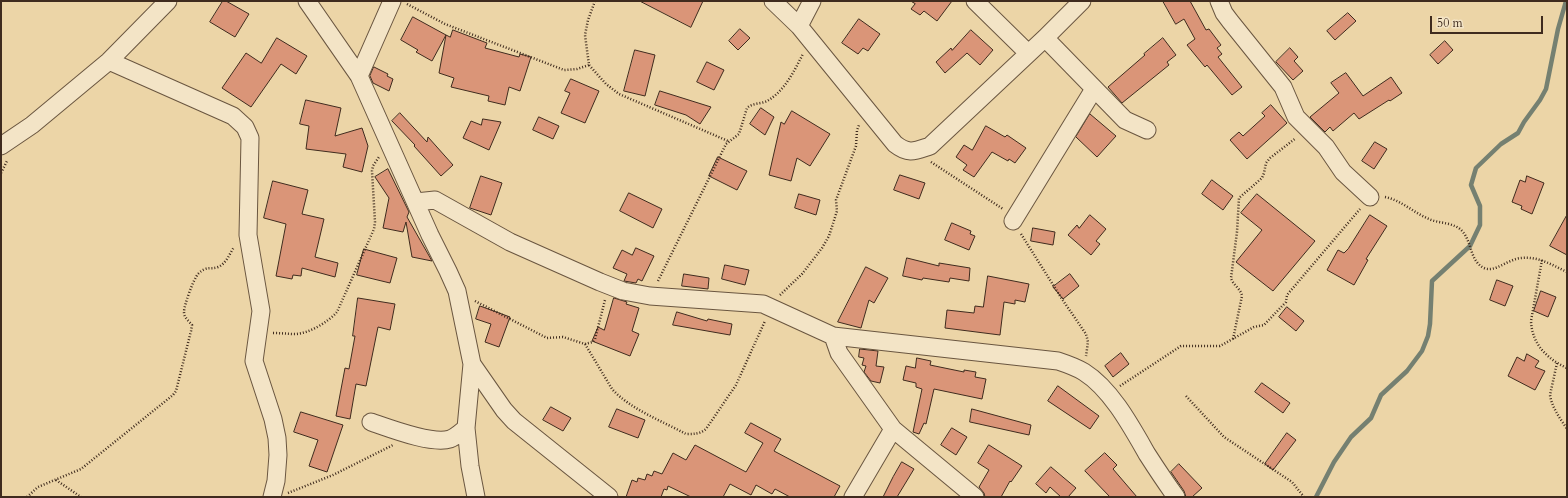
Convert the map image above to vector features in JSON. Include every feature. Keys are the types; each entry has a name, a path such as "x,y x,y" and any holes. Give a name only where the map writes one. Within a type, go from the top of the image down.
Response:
{"street":[{"path":"1,146 32,125 109,61 168,1"},
{"path":"307,1 359,76 430,236 457,292 472,364 466,428 470,466 476,497"},
{"path":"359,76 392,1"},
{"path":"773,1 799,26 895,144 903,151 914,151 930,146 1045,38 1082,1"},
{"path":"799,26 812,1"},
{"path":"975,1 1028,53"},
{"path":"1219,1 1224,13 1283,87 1296,117 1326,147 1343,172 1370,197"},
{"path":"1045,38 1125,120 1147,130"},
{"path":"109,61 233,116 245,127 250,138 248,235 260,304 260,319 254,361 273,419 277,438 278,455 276,481 279,496"},
{"path":"1013,221 1094,89"},
{"path":"416,202 435,200 510,242 623,291 650,296 768,306 834,336 1058,361 1073,366 1084,372 1118,406 1154,465 1176,497"},
{"path":"834,336 839,353 892,429 975,497"},
{"path":"472,364 504,410 514,421 609,497"},
{"path":"371,422 413,436 443,440 454,436 466,428"},
{"path":"853,497 892,429"}],"path":[{"path":"401,1 445,24 564,70 577,69 589,65"},
{"path":"595,1 585,34 589,65 606,84 619,94 728,142"},
{"path":"650,296 728,142 739,134 746,109 749,105 762,103 770,99 790,80 810,39"},
{"path":"585,344 612,389 629,403 686,434 701,433 706,429 736,385 768,306 795,282 822,248 829,236 838,211 836,200 856,146 858,127 868,111"},
{"path":"1233,339 1242,296 1231,278 1237,232 1238,198 1262,178 1266,163 1270,158 1307,129"},
{"path":"258,333 297,334 305,332 332,318 337,312 372,235 375,222 372,171 373,166 388,141"},
{"path":"914,151 999,205 1013,221 1086,334 1088,342 1084,372"},
{"path":"1107,394 1179,348 1184,346 1220,346 1254,327 1265,324 1286,302 1287,295 1370,197 1388,197 1430,220 1456,226 1464,233 1475,260 1479,265 1486,269 1494,269 1511,260 1531,258 1542,260 1567,272"},
{"path":"27,497 38,487 82,469 173,395 176,391 191,332 192,325 186,318 184,311 194,280 199,273 208,267 218,267 222,265 237,243 248,235"},
{"path":"1542,260 1531,327 1536,342 1545,354 1567,368"},
{"path":"457,292 547,338 564,337 585,344 595,340 609,286"},
{"path":"1557,363 1550,395 1553,406 1567,429"},
{"path":"1186,396 1224,438 1292,482 1304,497"},
{"path":"279,496 333,475 413,436"},
{"path":"56,480 81,497"}],"building":[{"path":"223,1 226,1 249,14 235,37 210,22"},
{"path":"640,1 703,1 691,27"},
{"path":"911,1 952,1 937,21 924,11 920,15 911,9 915,4"},
{"path":"1163,1 1190,1 1206,30 1209,29 1221,45 1217,48 1222,54 1218,57 1242,87 1232,95 1207,65 1205,67 1187,45 1195,39 1184,19 1176,24"},
{"path":"1348,13 1356,21 1335,40 1327,31"},
{"path":"413,17 446,35 432,61 416,52 418,50 401,40"},
{"path":"859,19 880,34 868,51 863,48 858,54 842,43"},
{"path":"740,29 750,38 738,50 729,41"},
{"path":"453,30 487,43 485,48 519,57 520,54 531,57 520,91 509,87 505,105 488,101 489,96 451,87 454,78 439,73 446,35 450,37"},
{"path":"971,30 993,50 980,65 967,53 945,73 936,62 951,48 952,50"},
{"path":"277,38 307,56 296,74 281,64 251,107 222,88 246,53 261,63"},
{"path":"1163,38 1176,55 1167,62 1169,65 1122,103 1108,87"},
{"path":"1445,41 1453,50 1438,64 1430,55"},
{"path":"1290,48 1298,57 1294,61 1303,71 1293,80 1276,62"},
{"path":"635,50 655,55 645,96 624,91"},
{"path":"707,62 724,70 714,90 697,82"},
{"path":"374,67 388,74 387,76 393,79 389,91 373,83 370,76"},
{"path":"1346,73 1363,96 1391,77 1402,93 1359,119 1354,113 1333,131 1330,127 1325,132 1310,117 1339,93 1331,83"},
{"path":"571,79 599,91 585,123 561,113 570,93 565,91"},
{"path":"660,91 711,107 700,124 686,115 655,105"},
{"path":"306,100 341,108 335,136 362,128 368,146 362,172 343,167 346,154 306,149 309,126 300,124"},
{"path":"1271,105 1287,123 1247,159 1230,140 1239,132 1243,136 1265,116 1262,113"},
{"path":"761,108 774,117 765,135 750,124"},
{"path":"792,111 830,134 810,166 797,158 791,181 769,175 781,122 784,124"},
{"path":"400,113 427,142 428,137 453,165 441,176 414,146 415,145 392,121"},
{"path":"1090,114 1116,136 1097,157 1076,137"},
{"path":"539,117 559,126 553,139 533,130"},
{"path":"483,119 501,122 489,150 463,138 471,121 481,125"},
{"path":"986,126 1005,137 1007,135 1026,148 1015,163 1009,159 1008,161 992,152 974,177 963,170 967,165 956,157 964,145 972,150"},
{"path":"1375,142 1387,149 1374,169 1362,161"},
{"path":"718,157 747,171 737,190 709,176"},
{"path":"388,169 409,212 407,217 432,261 412,257 406,222 403,232 383,228 389,198 375,177"},
{"path":"900,175 925,183 919,199 894,190"},
{"path":"481,176 502,183 491,215 470,208"},
{"path":"1527,176 1544,183 1532,214 1521,209 1522,206 1512,202 1520,180 1525,182"},
{"path":"1212,180 1233,196 1223,210 1202,194"},
{"path":"273,181 308,190 302,214 324,219 315,257 338,263 335,277 302,268 301,276 293,275 292,279 276,276 286,224 264,218"},
{"path":"629,193 662,209 653,228 620,211"},
{"path":"799,194 820,200 816,215 795,208"},
{"path":"1257,194 1315,241 1273,291 1236,262 1262,230 1241,213"},
{"path":"1090,215 1106,229 1096,241 1100,244 1091,255 1068,235 1077,225 1079,228"},
{"path":"1370,215 1387,226 1366,259 1368,260 1354,285 1327,270 1338,250 1344,253 1348,249"},
{"path":"1567,215 1567,255 1550,246"},
{"path":"952,223 971,231 970,234 975,236 969,250 945,240"},
{"path":"1033,228 1055,232 1053,245 1031,241"},
{"path":"636,248 654,256 642,281 638,279 636,283 624,281 627,274 613,268 622,250 632,255"},
{"path":"364,249 397,258 390,283 357,275"},
{"path":"907,258 939,266 939,263 970,268 969,281 950,278 949,282 923,278 922,280 903,276"},
{"path":"725,265 749,270 745,285 722,279"},
{"path":"866,267 888,278 874,303 869,300 861,328 838,322"},
{"path":"684,274 709,278 708,289 682,286"},
{"path":"1070,274 1079,286 1063,299 1053,287"},
{"path":"988,276 1029,284 1025,302 1015,300 1015,304 1004,302 1000,335 945,328 947,310 974,313 975,306 983,307"},
{"path":"1497,280 1513,286 1505,306 1490,300"},
{"path":"1541,291 1556,297 1548,317 1534,311"},
{"path":"358,298 395,304 390,330 378,327 366,386 356,384 350,419 336,416 345,368 349,369 355,336 353,336"},
{"path":"614,298 639,308 632,331 639,334 630,356 592,341 598,327 604,330"},
{"path":"480,306 510,317 499,347 485,342 491,324 476,319"},
{"path":"1287,307 1304,321 1296,331 1279,317"},
{"path":"677,312 707,321 708,319 732,324 730,335 673,325"},
{"path":"860,349 878,351 876,366 884,367 880,383 871,381 864,372 866,366 862,365 864,358 859,357"},
{"path":"1121,353 1129,364 1113,377 1105,366"},
{"path":"1527,354 1539,361 1535,367 1545,371 1535,390 1508,376 1517,357 1524,361"},
{"path":"917,358 931,361 930,365 964,372 964,370 976,372 975,377 986,379 982,399 934,389 926,424 924,423 919,434 913,432 922,389 916,387 916,383 903,380 906,366 915,368"},
{"path":"1262,383 1290,403 1283,413 1255,392"},
{"path":"1058,386 1099,416 1090,429 1048,401"},
{"path":"551,407 571,418 563,431 543,420"},
{"path":"617,409 645,420 638,438 609,427"},
{"path":"972,409 1031,425 1029,435 970,422"},
{"path":"301,412 343,425 327,472 309,466 318,440 294,432"},
{"path":"751,423 781,439 774,451 840,486 834,497 790,497 775,489 772,494 756,485 751,495 730,484 723,497 691,497 668,486 667,490 664,489 661,497 626,497 632,480 637,482 638,478 645,480 647,474 652,476 654,471 662,474 673,453 686,460 695,445 746,472 763,443 745,433"},
{"path":"952,428 967,437 956,455 941,445"},
{"path":"1287,433 1296,440 1273,470 1265,464"},
{"path":"989,445 1022,466 1011,482 1010,481 1001,497 985,497 984,493 979,487 989,470 978,463"},
{"path":"1105,453 1117,465 1113,469 1137,497 1110,497 1085,471"},
{"path":"902,462 914,469 897,497 883,497 893,477"},
{"path":"1179,464 1202,488 1192,497 1186,497 1184,491 1171,472"},
{"path":"1051,467 1076,488 1068,497 1061,497 1050,487 1046,493 1036,484"}],"waterway":[{"path":"1316,497 1334,462 1351,437 1371,418 1381,395 1407,371 1422,351 1428,336 1430,324 1432,281 1470,246 1480,225 1480,206 1471,185 1476,168 1501,144 1518,133 1546,89 1558,29 1566,1"}]}
